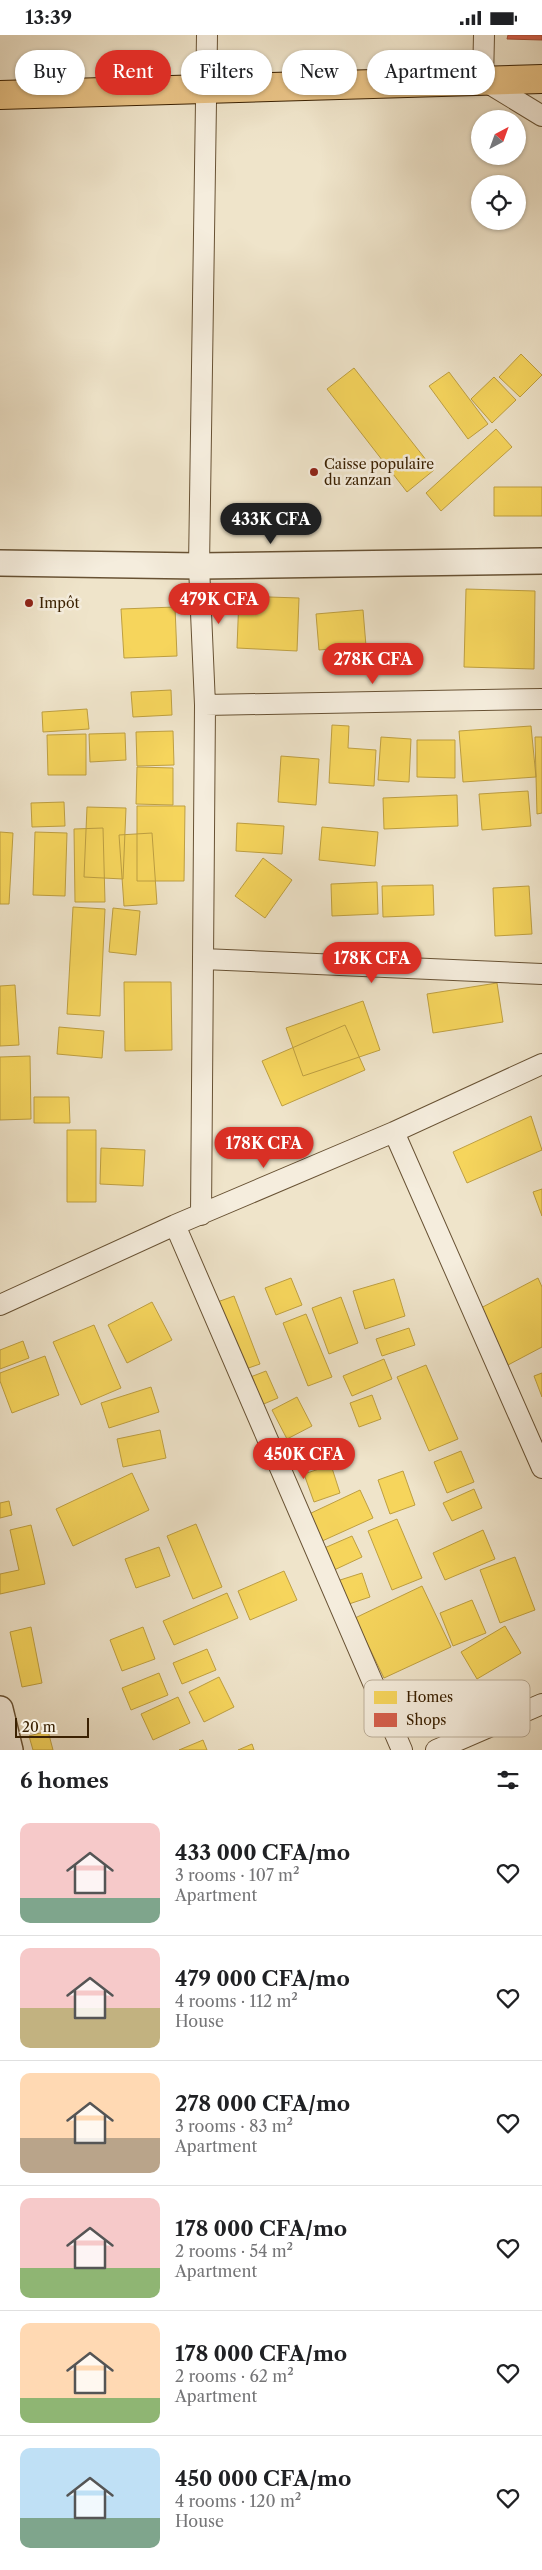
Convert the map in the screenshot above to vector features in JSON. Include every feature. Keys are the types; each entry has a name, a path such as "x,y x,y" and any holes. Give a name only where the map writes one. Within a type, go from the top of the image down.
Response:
{"main road":[{"path":"495,81 542,79"},
{"path":"272,86 367,84"},
{"path":"0,95 181,89"}],"street":[{"path":"207,35 207,50"},
{"path":"484,35 484,50"},
{"path":"495,88 542,116"},
{"path":"201,1215 205,705 199,565 207,95"},
{"path":"0,563 199,565 542,561"},
{"path":"205,705 542,699"},
{"path":"203,959 542,974"},
{"path":"0,1305 175,1225 394,1132 542,1063"},
{"path":"394,1132 542,1468"},
{"path":"175,1225 372,1680"},
{"path":"530,1709 542,1704"},
{"path":"0,1709 10,1750"},
{"path":"396,1737 402,1750"},
{"path":"436,1750 466,1737"}],"building: Homes":[{"path":"521,354 542,375 520,397 499,377"},
{"path":"354,368 434,470 407,492 327,389"},
{"path":"449,372 488,424 468,439 429,386"},
{"path":"494,377 516,400 492,423 471,399"},
{"path":"496,429 512,447 441,511 426,493"},
{"path":"494,487 542,487 542,516 494,516"},
{"path":"466,589 535,591 534,669 464,667"},
{"path":"239,596 299,598 297,651 237,648"},
{"path":"175,607 177,656 124,658 121,609"},
{"path":"363,610 366,646 319,650 316,614"},
{"path":"171,690 172,715 133,717 131,692"},
{"path":"87,709 89,729 43,732 42,712"},
{"path":"332,725 349,726 348,748 376,750 374,786 329,783"},
{"path":"531,726 536,777 463,782 459,731"},
{"path":"173,731 174,765 137,766 136,732"},
{"path":"125,733 126,760 90,762 89,734"},
{"path":"86,734 86,775 48,775 47,735"},
{"path":"381,737 411,739 409,782 378,780"},
{"path":"535,737 542,737 542,813 537,814"},
{"path":"417,740 455,740 455,778 417,777"},
{"path":"281,756 319,759 316,805 278,802"},
{"path":"137,767 173,768 173,805 136,804"},
{"path":"528,791 531,826 482,830 479,794"},
{"path":"457,795 458,826 384,829 383,798"},
{"path":"64,802 65,826 32,827 31,803"},
{"path":"137,806 185,806 184,881 137,881"},
{"path":"87,807 126,808 123,879 84,877"},
{"path":"237,823 284,826 282,854 236,851"},
{"path":"322,827 378,832 375,866 319,860"},
{"path":"103,828 105,902 75,902 74,829"},
{"path":"0,832 13,833 9,904 0,904"},
{"path":"35,832 67,833 65,896 33,895"},
{"path":"152,833 157,904 124,906 119,835"},
{"path":"263,858 292,880 265,918 235,896"},
{"path":"377,882 378,914 332,916 331,884"},
{"path":"433,885 434,915 383,917 382,886"},
{"path":"529,886 532,934 495,936 493,888"},
{"path":"73,907 105,909 100,1016 67,1014"},
{"path":"113,908 140,911 136,955 109,952"},
{"path":"124,982 171,982 172,1050 125,1051"},
{"path":"497,983 503,1022 433,1033 427,994"},
{"path":"15,985 19,1045 0,1046 0,986"},
{"path":"363,1001 380,1050 303,1076 286,1028"},
{"path":"345,1025 365,1070 282,1106 262,1061"},
{"path":"59,1027 104,1031 102,1058 57,1054"},
{"path":"30,1056 31,1119 0,1120 0,1057"},
{"path":"34,1097 69,1097 70,1123 34,1123"},
{"path":"531,1116 542,1150 467,1183 453,1152"},
{"path":"67,1130 96,1130 96,1202 67,1202"},
{"path":"101,1148 145,1150 143,1186 100,1184"},
{"path":"542,1189 542,1216 533,1192"},
{"path":"291,1278 302,1305 276,1315 265,1288"},
{"path":"538,1278 542,1287 542,1347 508,1365 479,1309"},
{"path":"394,1279 405,1316 365,1329 353,1291"},
{"path":"234,1296 260,1364 234,1373 209,1305"},
{"path":"341,1297 358,1343 329,1354 312,1308"},
{"path":"152,1302 172,1340 127,1363 108,1325"},
{"path":"306,1314 332,1377 308,1386 283,1323"},
{"path":"94,1325 121,1388 81,1405 53,1342"},
{"path":"409,1328 415,1345 382,1356 376,1339"},
{"path":"23,1341 29,1358 0,1369 0,1350"},
{"path":"45,1356 59,1395 12,1413 0,1381 0,1373"},
{"path":"384,1359 392,1379 352,1396 343,1376"},
{"path":"426,1365 458,1439 429,1451 397,1377"},
{"path":"266,1371 278,1398 247,1411 235,1383"},
{"path":"542,1373 542,1397 534,1376"},
{"path":"151,1387 159,1412 109,1428 101,1403"},
{"path":"372,1395 381,1419 359,1427 350,1403"},
{"path":"297,1397 312,1426 287,1439 272,1410"},
{"path":"160,1430 166,1458 123,1467 117,1439"},
{"path":"461,1451 474,1482 447,1493 434,1462"},
{"path":"331,1465 340,1493 314,1502 304,1474"},
{"path":"403,1471 415,1505 390,1514 378,1480"},
{"path":"132,1473 149,1510 73,1546 56,1509"},
{"path":"474,1489 482,1508 452,1521 443,1503"},
{"path":"360,1490 373,1518 320,1542 307,1515"},
{"path":"9,1501 12,1515 0,1518 0,1503"},
{"path":"397,1519 422,1578 392,1590 368,1531"},
{"path":"196,1524 222,1587 193,1599 167,1536"},
{"path":"31,1525 45,1584 0,1594 0,1574 19,1570 10,1530"},
{"path":"483,1530 495,1559 445,1580 433,1553"},
{"path":"352,1536 362,1557 332,1571 322,1549"},
{"path":"159,1547 170,1576 136,1588 125,1559"},
{"path":"515,1557 535,1610 500,1623 480,1570"},
{"path":"284,1571 297,1600 250,1620 238,1591"},
{"path":"362,1573 370,1597 346,1605 337,1581"},
{"path":"422,1586 451,1647 384,1678 355,1618"},
{"path":"227,1593 238,1618 174,1645 163,1621"},
{"path":"472,1600 486,1633 453,1646 440,1613"},
{"path":"505,1626 521,1653 477,1679 461,1652"},
{"path":"31,1627 42,1683 22,1687 10,1632"},
{"path":"143,1627 155,1659 122,1671 110,1640"},
{"path":"207,1649 216,1670 182,1684 173,1663"},
{"path":"159,1673 168,1695 131,1710 122,1688"},
{"path":"219,1677 234,1707 204,1722 189,1692"},
{"path":"178,1697 190,1723 153,1740 141,1714"},
{"path":"48,1731 53,1750 33,1750 29,1736"},
{"path":"203,1740 207,1750 179,1750"},
{"path":"252,1744 254,1750 238,1750"}],"building: Shops":[{"path":"508,35 542,35 542,40 507,39"}],"place":[{"name":"Caisse populaire du zanzan","path":"314,472"},
{"name":"Impôt","path":"29,603"}]}
